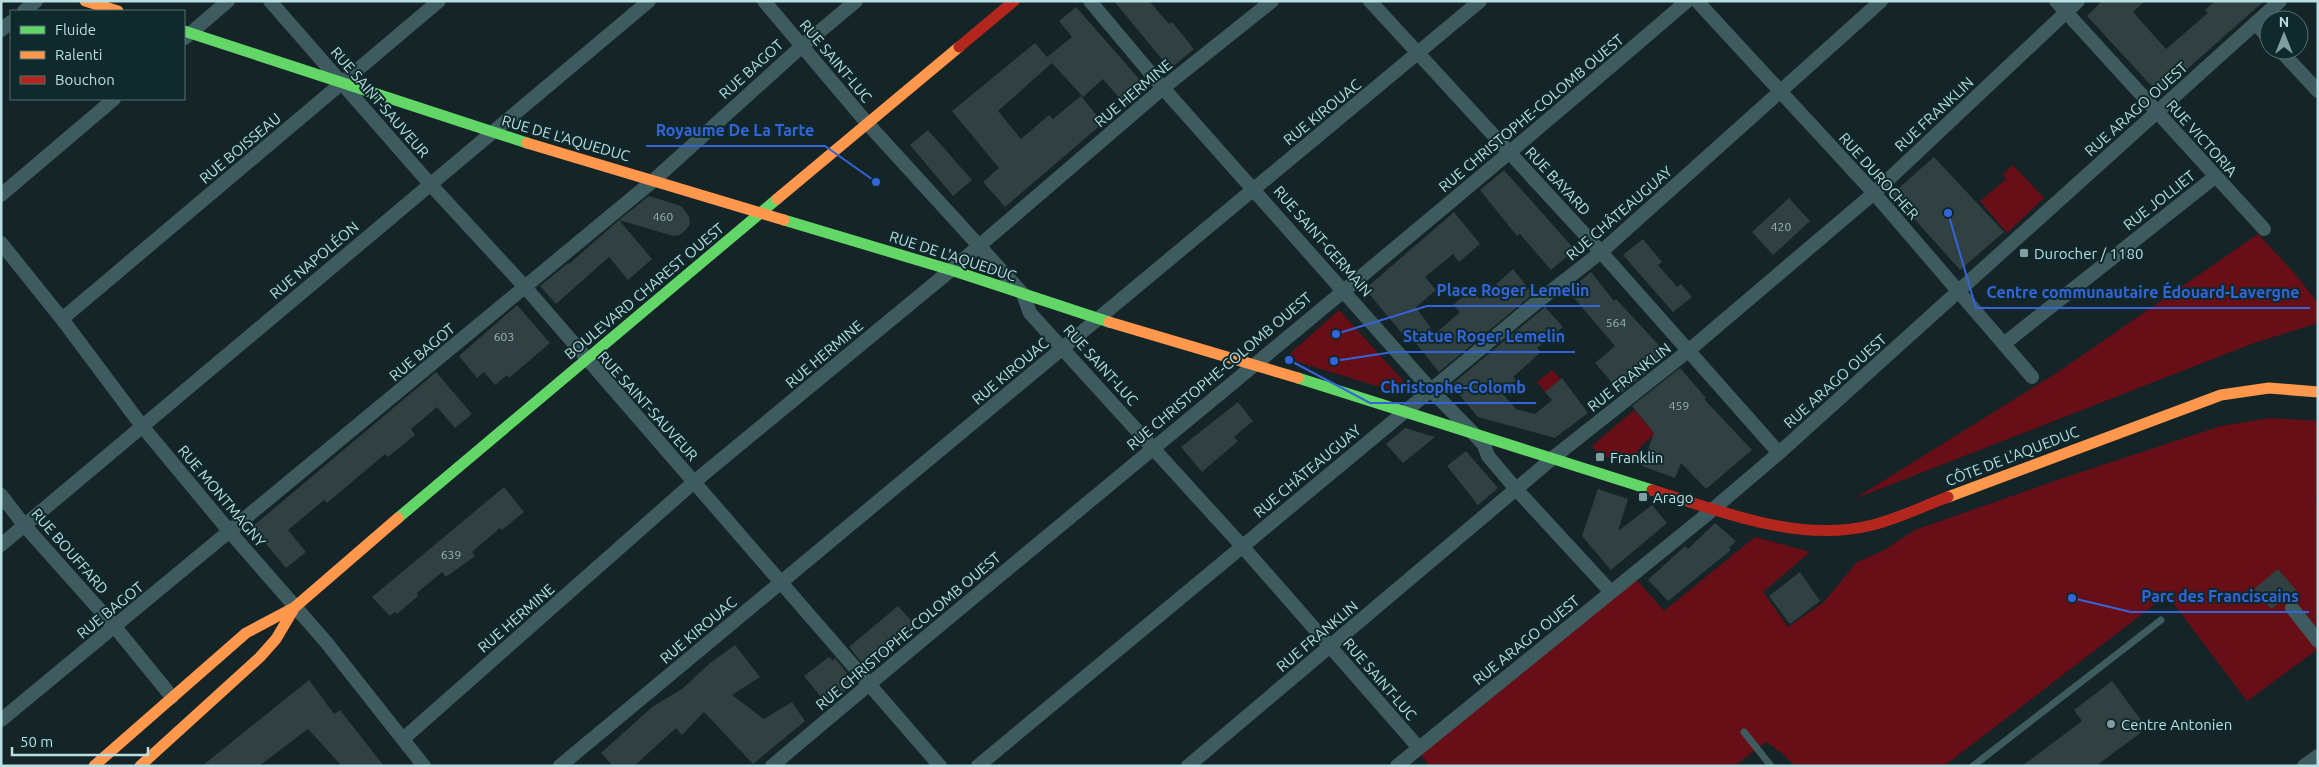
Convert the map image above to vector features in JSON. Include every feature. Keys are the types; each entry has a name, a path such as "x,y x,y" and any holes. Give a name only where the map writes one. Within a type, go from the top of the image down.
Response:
{"street":[{"path":"25,10 36,1"},
{"path":"85,1 115,10"},
{"path":"186,34 228,1"},
{"name":"RUE SAINT-SAUVEUR","path":"270,1 430,184 525,287 586,360 940,766"},
{"name":"RUE BOISSEAU","path":"62,319 439,1"},
{"name":"RUE NAPOLÉON","path":"1,545 648,1"},
{"name":"RUE SAINT-LUC","path":"764,1 867,123 1023,294 1030,313 1064,348 1242,546 1419,748"},
{"name":"RUE BAGOT","path":"1,720 654,180 802,46 856,1"},
{"name":"BOULEVARD CHAREST OUEST","path":"94,766 246,633 295,606 1014,1"},
{"name":"RUE SAINT-GERMAIN","path":"1090,1 1163,88 1344,289 1431,390 1476,435 1484,445 1488,456 1516,490 1611,592"},
{"name":"RUE HERMINE","path":"403,739 694,482 951,270 1163,88 1272,1"},
{"name":"RUE BAYARD","path":"1370,1 1602,252 1779,453"},
{"name":"RUE KIROUAC","path":"560,766 1254,188 1419,54 1480,1"},
{"name":"RUE CHRISTOPHE-COLOMB OUEST","path":"772,766 1152,448 1510,154 1687,1"},
{"name":"RUE DUROCHER","path":"1697,1 1874,193 2005,342 2032,377"},
{"name":"RUE CHÂTEAUGUAY","path":"978,766 1431,390 1602,252 1882,1"},
{"name":"RUE FRANKLIN","path":"1188,766 1554,457 1688,351 1874,193 2061,6 2078,1"},
{"name":"RUE ARAGO OUEST","path":"1397,766 1714,509 1779,453 2280,1"},
{"name":"RUE VICTORIA","path":"2061,6 2264,230"},
{"path":"2255,23 2259,27"},
{"name":"RUE DE L'AQUEDUC","path":"186,34 492,133 951,270 1098,319 1254,364 1714,509"},
{"path":"2289,60 2318,91"},
{"path":"1,195 113,100"},
{"name":"RUE JOLLIET","path":"2005,342 2216,176"},
{"name":"RUE MONTMAGNY","path":"1,243 62,319 142,426 230,532 326,642 424,766"},
{"name":"CÔTE DE L'AQUEDUC","path":"1714,509 1759,521 1810,530 1848,531 1873,525 2221,395 2256,388 2291,388 2318,392"},
{"name":"RUE BOUFFARD","path":"1,495 24,526 115,627 172,697"},
{"name":"BOULEVARD CHAREST OUEST","path":"140,766 260,657 276,638 295,606"},
{"path":"2292,608 2318,641"},
{"path":"2304,766 2318,756"}],"lane":[{"path":"1973,766 2161,620"},
{"path":"1744,732 1771,766"}],"shaded area":[{"path":"2013,165 2044,198 2007,233 1980,201 2006,179 2003,174"},
{"path":"2258,234 2296,275 2318,303 2318,323 2254,343 1854,499 2058,372"},
{"path":"1339,310 1406,384 1403,394 1285,358"},
{"path":"1552,370 1561,379 1545,392 1537,382"},
{"path":"1634,410 1655,434 1643,444 1629,463 1598,454 1592,446"},
{"path":"2270,418 2318,421 2318,497 2315,499 2318,502 2318,649 2247,701 2167,595 1944,766 1795,766 1782,753 1766,742 1734,766 1429,766 1421,755 1636,579 1664,611 1755,537 1810,552 1763,592 1788,627 1824,602 1857,562 1881,552 1915,530 2066,477 2221,426"}],"building":[{"path":"1114,1 1149,1 1169,24 1172,22 1194,49 1170,69"},
{"path":"2102,1 2145,1 2133,12 2166,49 2208,13 2205,10 2215,1 2264,1 2159,94 2087,16"},
{"path":"1076,7 1147,88 1126,106 1103,79 1083,97 1052,63 998,111 1021,139 1049,115 1053,119 1081,96 1103,123 1005,207 983,182 999,168 952,111 1035,43 1047,57 1072,37 1059,21"},
{"path":"928,130 972,180 953,196 910,145"},
{"path":"1934,157 2004,232 1960,270 1892,194"},
{"path":"1504,170 1575,250 1551,270 1520,234 1517,236 1480,190"},
{"path":"649,196 681,206 689,216 690,224 686,230 680,235 673,236 619,220"},
{"path":"1789,198 1810,221 1773,255 1752,232"},
{"path":"1454,212 1480,244 1459,262 1453,254 1425,277 1436,290 1416,307 1435,334 1460,312 1453,305 1472,289 1480,299 1513,269 1533,294 1439,372 1413,340 1410,343 1365,289"},
{"path":"619,220 652,259 628,280 609,257 556,304 540,286 569,264"},
{"path":"1643,239 1662,262 1658,265 1677,287 1681,284 1692,297 1673,312 1623,255"},
{"path":"1591,272 1614,301 1616,299 1668,355 1621,393 1595,363 1615,346 1568,291"},
{"path":"517,305 550,343 509,378 507,375 495,385 484,372 477,378 459,356"},
{"path":"1545,307 1563,327 1537,348 1541,352 1513,377 1516,380 1501,392 1516,409 1535,414 1552,400 1545,392 1562,378 1588,413 1555,438 1478,417 1451,385"},
{"path":"1680,368 1706,398 1704,399 1752,450 1706,489 1681,463 1675,478 1642,466 1654,433 1632,406"},
{"path":"436,372 472,414 455,428 437,407 411,429 415,435 388,457 385,454 327,503 324,500 288,530 306,552 286,568 252,527"},
{"path":"1238,402 1253,421 1234,437 1238,441 1202,472 1181,447"},
{"path":"1405,428 1435,437 1403,463 1386,444"},
{"path":"1466,451 1498,488 1478,505 1447,466"},
{"path":"504,487 524,512 502,530 500,528 472,552 475,556 446,577 442,572 417,593 418,596 397,614 395,612 390,616 372,597"},
{"path":"1598,489 1628,499 1618,531 1652,505 1667,523 1611,570 1582,536"},
{"path":"1715,523 1736,541 1729,548 1731,550 1668,601 1648,580 1685,546 1688,549"},
{"path":"2278,569 2296,590 2271,609 2254,589"},
{"path":"1800,572 1820,601 1790,624 1769,596"},
{"path":"898,606 916,626 866,668 849,647"},
{"path":"735,645 760,677 732,695 764,719 792,702 805,721 753,764 704,712 682,735 676,728 634,766 613,766 601,753 652,707 682,689 710,663"},
{"path":"829,657 833,661 835,658 854,682 829,707 804,676"},
{"path":"309,680 334,714 340,710 384,766 342,766 308,729 259,766 202,766"},
{"name":"Centre Antonien","path":"2112,681 2147,728 2096,766 2022,766 2082,721 2074,710"}],"traffic: fast":[{"path":"185,31 527,143"},
{"path":"398,518 777,199"},
{"path":"784,220 951,270 1109,322"},
{"path":"1298,378 1652,490"}],"traffic: slow":[{"path":"85,1 115,10"},
{"path":"777,199 959,47"},
{"path":"527,143 784,220"},
{"path":"1109,322 1298,378"},
{"path":"1948,497 2221,395 2269,388 2318,392"},
{"path":"94,766 246,633 295,607 398,518"},
{"path":"140,766 260,657 276,639 295,607"}],"traffic: jam":[{"path":"959,47 1014,1"},
{"path":"1652,490 1761,522 1789,528 1817,530 1845,530 1872,525 1901,516 1948,497"}],"place":[{"name":"Royaume De La Tarte","path":"876,182"},
{"name":"Centre communautaire Édouard-Lavergne","path":"1948,213"},
{"name":"Durocher / 1180","path":"2024,253"},
{"name":"Place Roger Lemelin","path":"1336,334"},
{"name":"Christophe-Colomb","path":"1289,360"},
{"name":"Statue Roger Lemelin","path":"1334,361"},
{"name":"Franklin","path":"1600,457"},
{"name":"Arago","path":"1643,497"},
{"name":"Parc des Franciscains","path":"2072,598"},
{"name":"Centre Antonien","path":"2111,724"}]}
